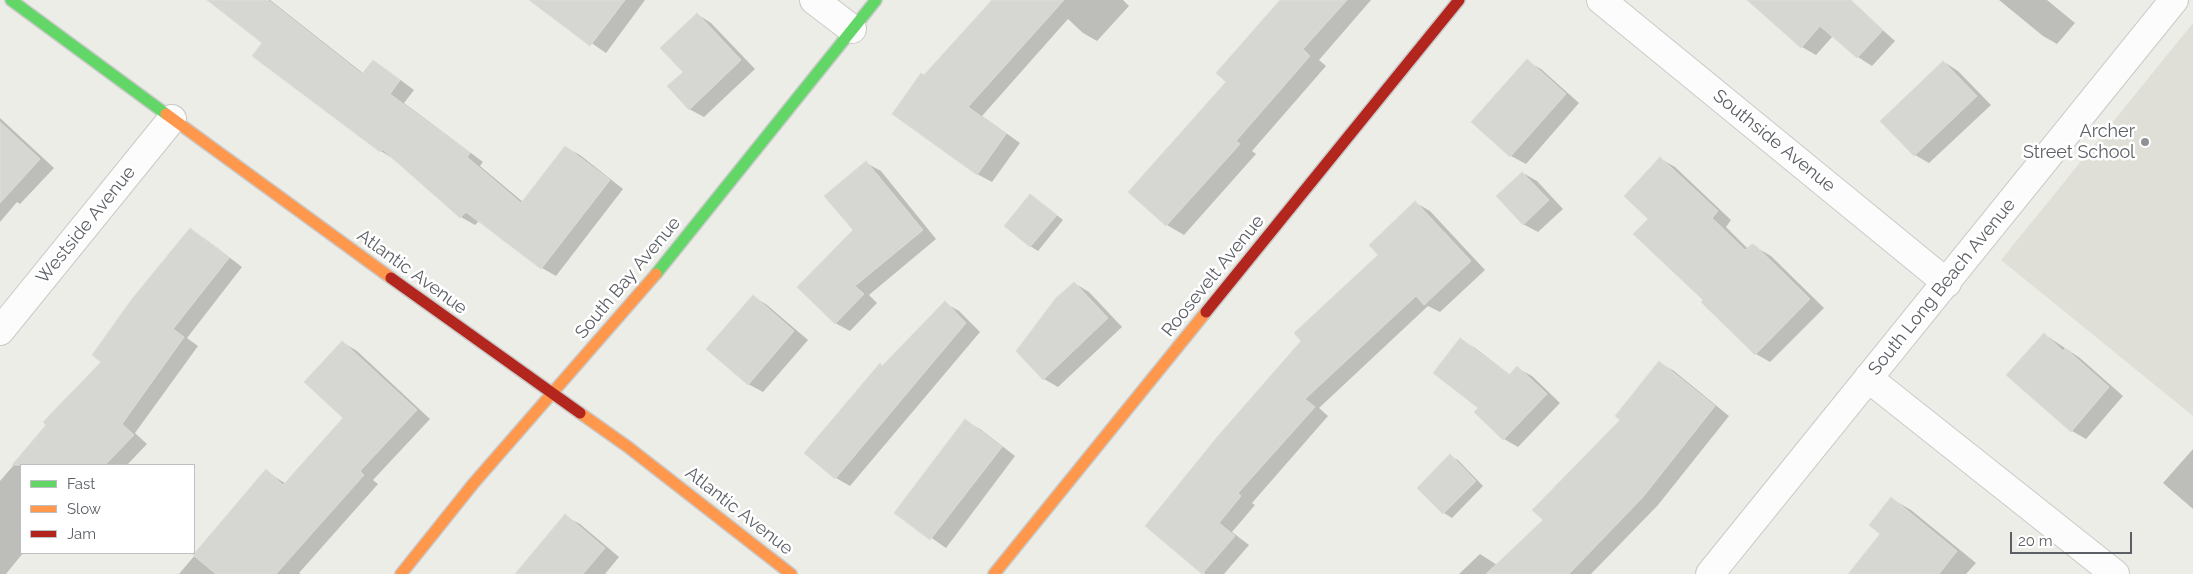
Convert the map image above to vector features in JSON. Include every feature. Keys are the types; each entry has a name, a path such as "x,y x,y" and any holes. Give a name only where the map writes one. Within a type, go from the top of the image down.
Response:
{"street":[{"name":"Atlantic Avenue","path":"11,0 172,119 628,447 791,574"},
{"path":"814,0 852,29"},
{"name":"South Bay Avenue","path":"401,574 473,484 666,262 876,0"},
{"name":"Roosevelt Avenue","path":"994,574 1458,0"},
{"name":"Southside Avenue","path":"1601,0 1947,283"},
{"name":"South Long Beach Avenue","path":"1710,574 2174,0"},
{"name":"Westside Avenue","path":"0,331 172,119"},
{"path":"1868,378 2115,574"}],"shaded area":[{"name":"Archer Street School","path":"2193,23 2193,416 2001,260"}],"building":[{"path":"207,0 268,0 362,74 373,60 400,80 390,94 470,153 467,157 521,203 565,146 610,180 541,269 466,212 460,218 382,149 380,152 252,56 262,43"},
{"path":"529,0 625,0 590,46"},
{"path":"992,0 1064,0 968,107 1006,134 977,175 892,114 921,73 924,75"},
{"path":"1280,0 1347,0 1303,49 1310,56 1236,141 1240,144 1166,226 1128,192 1226,82 1216,73"},
{"path":"1747,0 1851,0 1883,30 1857,58 1820,26 1801,48"},
{"path":"697,13 741,60 689,110 667,86 683,72 660,48"},
{"path":"1527,59 1566,94 1510,157 1471,122"},
{"path":"1943,61 1977,96 1914,156 1880,121"},
{"path":"0,122 40,159 0,203"},
{"path":"1660,157 1718,211 1712,218 1745,250 1752,244 1756,246 1810,299 1755,355 1701,302 1703,300 1633,234 1648,219 1624,196"},
{"path":"866,161 923,230 855,286 864,294 835,324 797,287 853,230 824,196"},
{"path":"1522,172 1549,200 1523,225 1496,196"},
{"path":"1030,194 1057,215 1030,247 1004,226"},
{"path":"1415,201 1471,261 1424,305 1416,296 1305,399 1315,407 1238,493 1241,496 1219,523 1235,536 1202,574 1145,526 1218,436 1301,341 1294,333 1378,255 1369,245"},
{"path":"190,228 229,258 173,329 184,337 122,424 134,435 106,464 12,465 46,425 43,422 101,362 92,355 132,299"},
{"path":"1074,282 1108,318 1043,380 1016,351 1056,298"},
{"path":"753,295 794,331 748,385 706,349"},
{"path":"945,301 966,323 835,479 804,453 880,363 882,366"},
{"path":"2044,333 2063,351 2065,348 2109,387 2071,432 2006,375"},
{"path":"1460,338 1509,375 1517,366 1547,394 1503,440 1474,412 1478,408 1433,373"},
{"path":"342,341 417,410 360,471 364,475 276,574 216,574 193,555 266,469 283,485 343,418 304,382"},
{"path":"1659,361 1715,406 1643,497 1569,574 1486,574 1543,520 1532,510 1620,420 1615,416"},
{"path":"965,419 1002,447 930,540 894,513"},
{"path":"1450,454 1476,481 1443,514 1417,488"},
{"path":"1891,497 1957,551 1939,574 1848,574 1880,534 1869,525"},
{"path":"565,514 605,548 583,574 515,574"}],"traffic: fast":[{"path":"11,0 166,114"},
{"path":"656,274 876,0"}],"traffic: slow":[{"path":"166,114 391,278"},
{"path":"401,574 473,484 656,274"},
{"path":"994,574 1206,312"},
{"path":"580,413 628,447 791,574"}],"traffic: jam":[{"path":"1206,312 1459,0"},
{"path":"391,278 580,413"}],"place":[{"name":"Archer Street School","path":"2145,142"}]}
